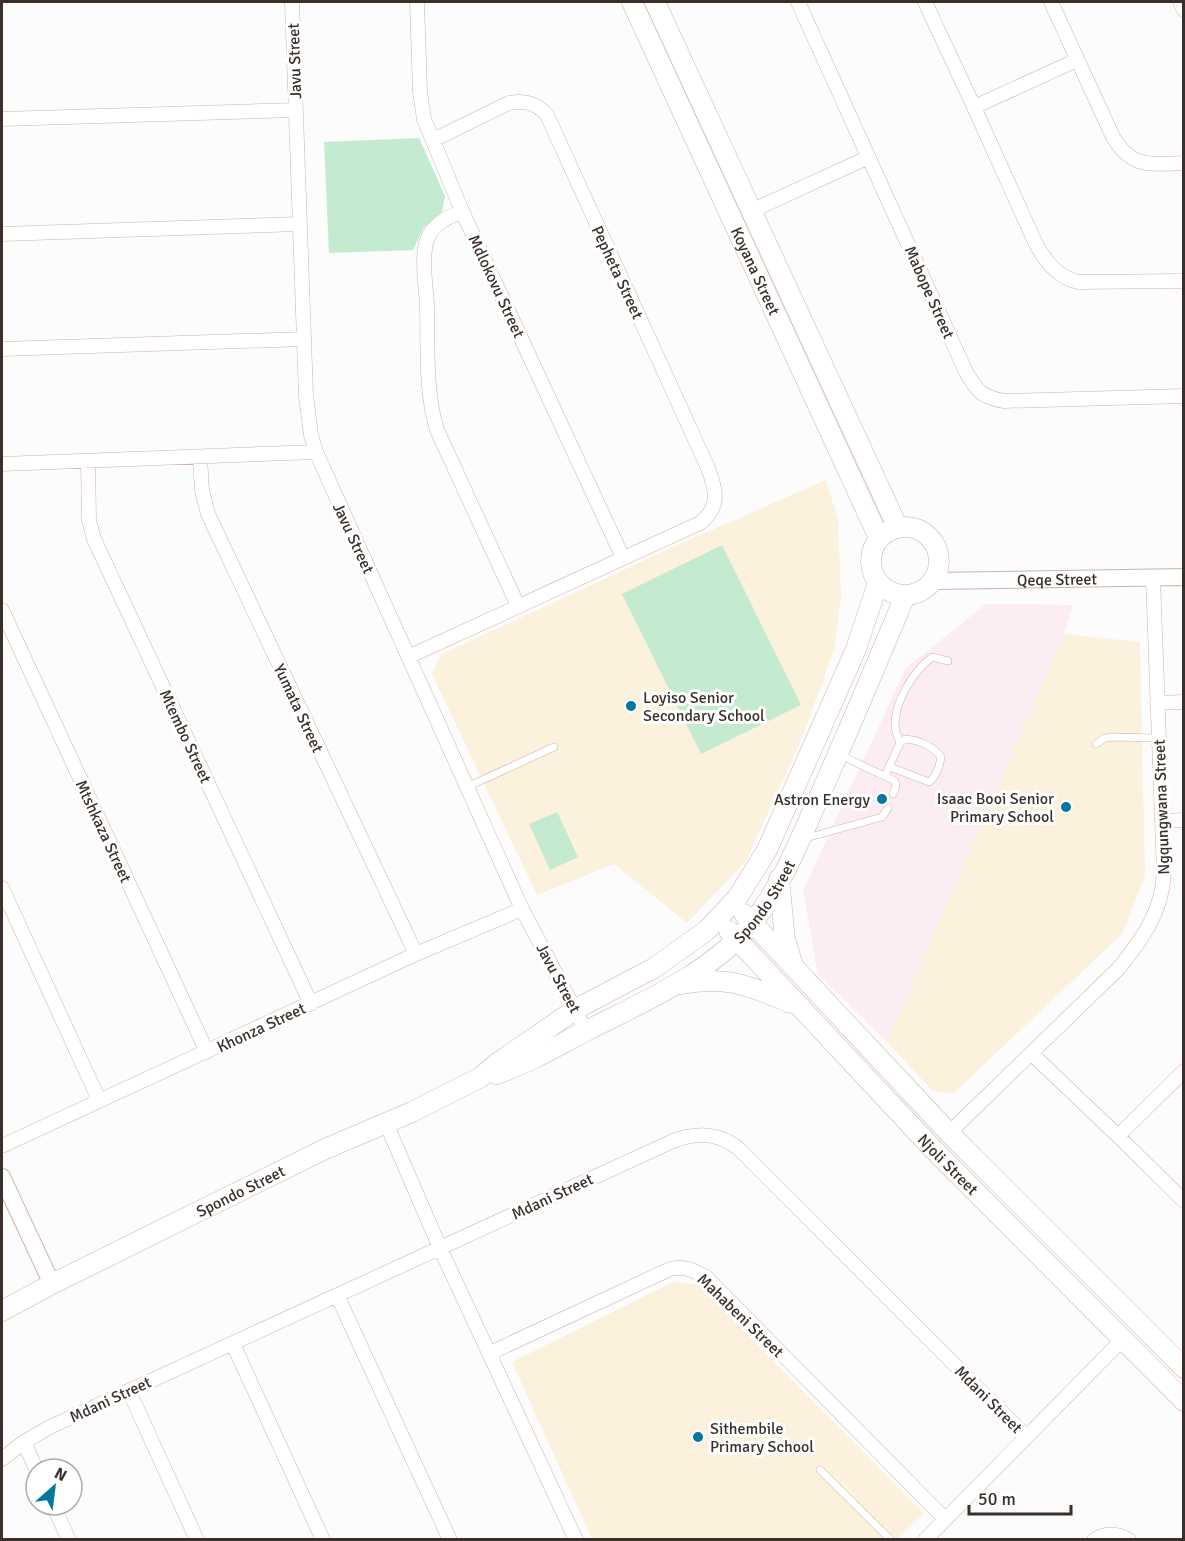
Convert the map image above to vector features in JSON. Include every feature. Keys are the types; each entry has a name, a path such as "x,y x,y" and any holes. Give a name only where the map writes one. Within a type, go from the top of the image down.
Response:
{"main road":[{"name":"Koyana Street","path":"632,2 879,538"},
{"name":"Koyana Street","path":"655,2 898,528"},
{"path":"898,528 915,528 929,537 934,543 939,558 937,574 933,581 921,592 905,596 894,594 878,583 870,560 871,552 879,538 888,531 898,528"},
{"name":"Spondo Street","path":"481,1077 495,1064 576,1010 654,968 686,946 718,920 734,903 767,850 799,779 856,649 878,583"},
{"name":"Spondo Street","path":"2,1311 326,1149 481,1077 525,1062 676,985 736,939 752,923 800,840 905,596"},
{"path":"779,879 785,940 793,966"},
{"name":"Njoli Street","path":"734,903 949,1133 1184,1368"},
{"name":"Njoli Street","path":"718,920 933,1149 1184,1401"},
{"path":"676,985 703,980 730,981 756,988 799,1006"}],"street":[{"name":"Javu Street","path":"292,2 306,396 311,435 316,452 522,909 586,1031"},
{"name":"Mdlokovu Street","path":"417,2 420,92 424,119 462,211 623,558"},
{"name":"Mabope Street","path":"798,2 966,372 976,389 984,396 1004,401 1184,396"},
{"path":"925,2 1042,255 1060,274 1078,282 1184,281"},
{"path":"1051,2 1121,151 1132,159 1144,163 1184,163"},
{"path":"1179,2 1184,10"},
{"path":"974,107 1077,60"},
{"name":"Pepheta Street","path":"433,140 509,103 531,103 542,109 547,116 713,483 716,496 710,514 700,523 623,558"},
{"path":"2,119 296,110"},
{"path":"751,211 869,157"},
{"path":"462,211 437,225 426,243 431,404 437,430 518,606"},
{"path":"2,234 300,224"},
{"path":"2,349 304,339"},
{"path":"2,464 316,452"},
{"name":"Yumata Street","path":"200,457 202,491 208,514 416,954"},
{"name":"Mtembo Street","path":"88,461 89,520 94,539 310,1004"},
{"path":"408,657 623,558"},
{"name":"Qeqe Street","path":"933,581 1184,577"},
{"name":"Ngqungwana Street","path":"949,1133 1118,969 1149,928 1161,897 1163,886 1162,821 1153,578"},
{"name":"Mtshkaza Street","path":"2,610 207,1052"},
{"path":"1157,703 1184,702"},
{"path":"1162,821 1184,820"},
{"path":"2,888 99,1100"},
{"name":"Khonza Street","path":"2,1146 416,954 522,909"},
{"path":"1032,1054 1184,1201"},
{"path":"1118,1136 1184,1071"},
{"path":"386,1123 440,1248 576,1539"},
{"name":"Mdani Street","path":"2,1459 24,1442 50,1427 688,1135 727,1139 1026,1436"},
{"path":"2,1177 52,1284"},
{"name":"Mahabeni Street","path":"490,1353 670,1269 682,1267 691,1269 706,1277 945,1519"},
{"path":"337,1295 450,1539"},
{"path":"926,1539 1123,1340"},
{"path":"233,1344 323,1539"},
{"path":"129,1391 197,1539"},
{"path":"24,1442 31,1457"},
{"path":"59,1517 69,1539"},
{"path":"1094,1539 1105,1534 1129,1539"}],"lane":[{"path":"900,743 895,726 904,692 920,666 932,657 948,661"},
{"path":"1096,744 1105,738 1112,737 1158,738"},
{"path":"885,776 900,743 905,739 911,739 931,748 941,757 932,780 929,782 890,767"},
{"path":"467,787 554,747"},
{"path":"838,754 895,781 896,787 893,794"},
{"path":"800,840 882,817 888,808"},
{"path":"820,1470 891,1539"}],"shaded area":[{"name":"Loyiso Senior Secondary School","path":"826,480 838,520 841,598 834,650 802,738 746,861 687,923 614,864 537,895 432,674 440,655 671,548"},
{"path":"986,604 1073,605 1064,634 887,1042 818,974 803,890 906,668"},
{"name":"Isaac Booi Senior Primary School","path":"1064,634 1140,642 1145,876 1122,934 954,1093 934,1092 887,1042"},
{"name":"Sithembile Primary School","path":"673,1282 697,1284 924,1513 898,1539 592,1539 512,1362"}],"green space":[{"path":"419,138 445,196 442,212 424,227 413,250 329,253 324,142"},
{"path":"722,545 801,705 701,754 622,594"},
{"path":"557,812 578,857 550,870 529,824"}],"place":[{"name":"Loyiso Senior Secondary School","path":"631,706"},
{"name":"Astron Energy","path":"882,799"},
{"name":"Isaac Booi Senior Primary School","path":"1066,807"},
{"name":"Sithembile Primary School","path":"698,1437"}]}
